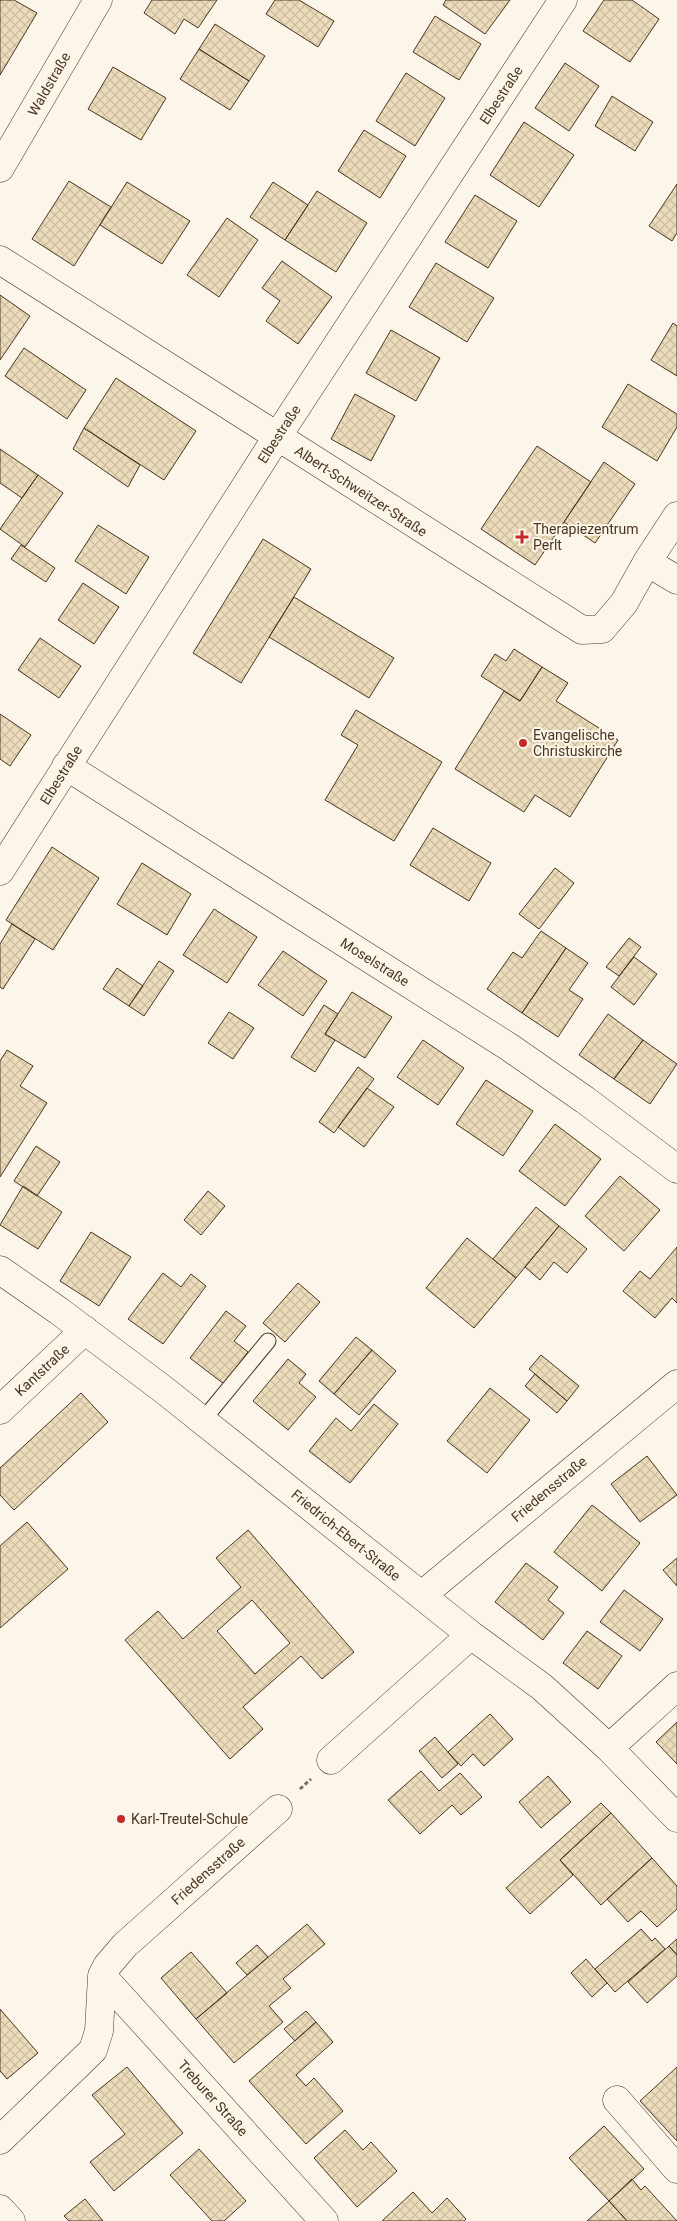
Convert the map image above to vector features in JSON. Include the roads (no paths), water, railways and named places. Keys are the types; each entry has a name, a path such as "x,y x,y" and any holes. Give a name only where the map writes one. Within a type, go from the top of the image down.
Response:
{"street":[{"name":"Waldstraße","path":"0,168 98,0"},
{"name":"Elbestraße","path":"0,871 277,437 563,0"},
{"name":"Albert-Schweitzer-Straße","path":"0,260 582,630 602,629 624,603 647,562 677,516"},
{"path":"647,562 677,580"},
{"name":"Moselstraße","path":"66,766 508,1047 585,1100 677,1169"},
{"name":"Friedrich-Ebert-Straße","path":"0,1270 85,1330 202,1420 471,1635 542,1687 609,1748 677,1818"},
{"name":"Kantstraße","path":"0,1410 85,1330"},
{"name":"Friedensstraße","path":"422,1595 677,1384"},
{"path":"331,1760 471,1635"},
{"path":"609,1748 677,1686"},
{"name":"Friedensstraße","path":"102,1976 107,1966 125,1945 278,1809"},
{"path":"0,2140 93,2050 99,2031 102,1976"},
{"name":"Treburer Straße","path":"102,1976 324,2221"},
{"path":"617,2100 677,2169"},
{"path":"0,2209 11,2221"}],"lane":[{"path":"202,1420 268,1341"}],"place":[{"name":"Therapiezentrum Perlt","path":"522,537"},
{"name":"Evangelische Christuskirche","path":"523,743"},
{"name":"Karl-Treutel-Schule","path":"121,1819"}]}
